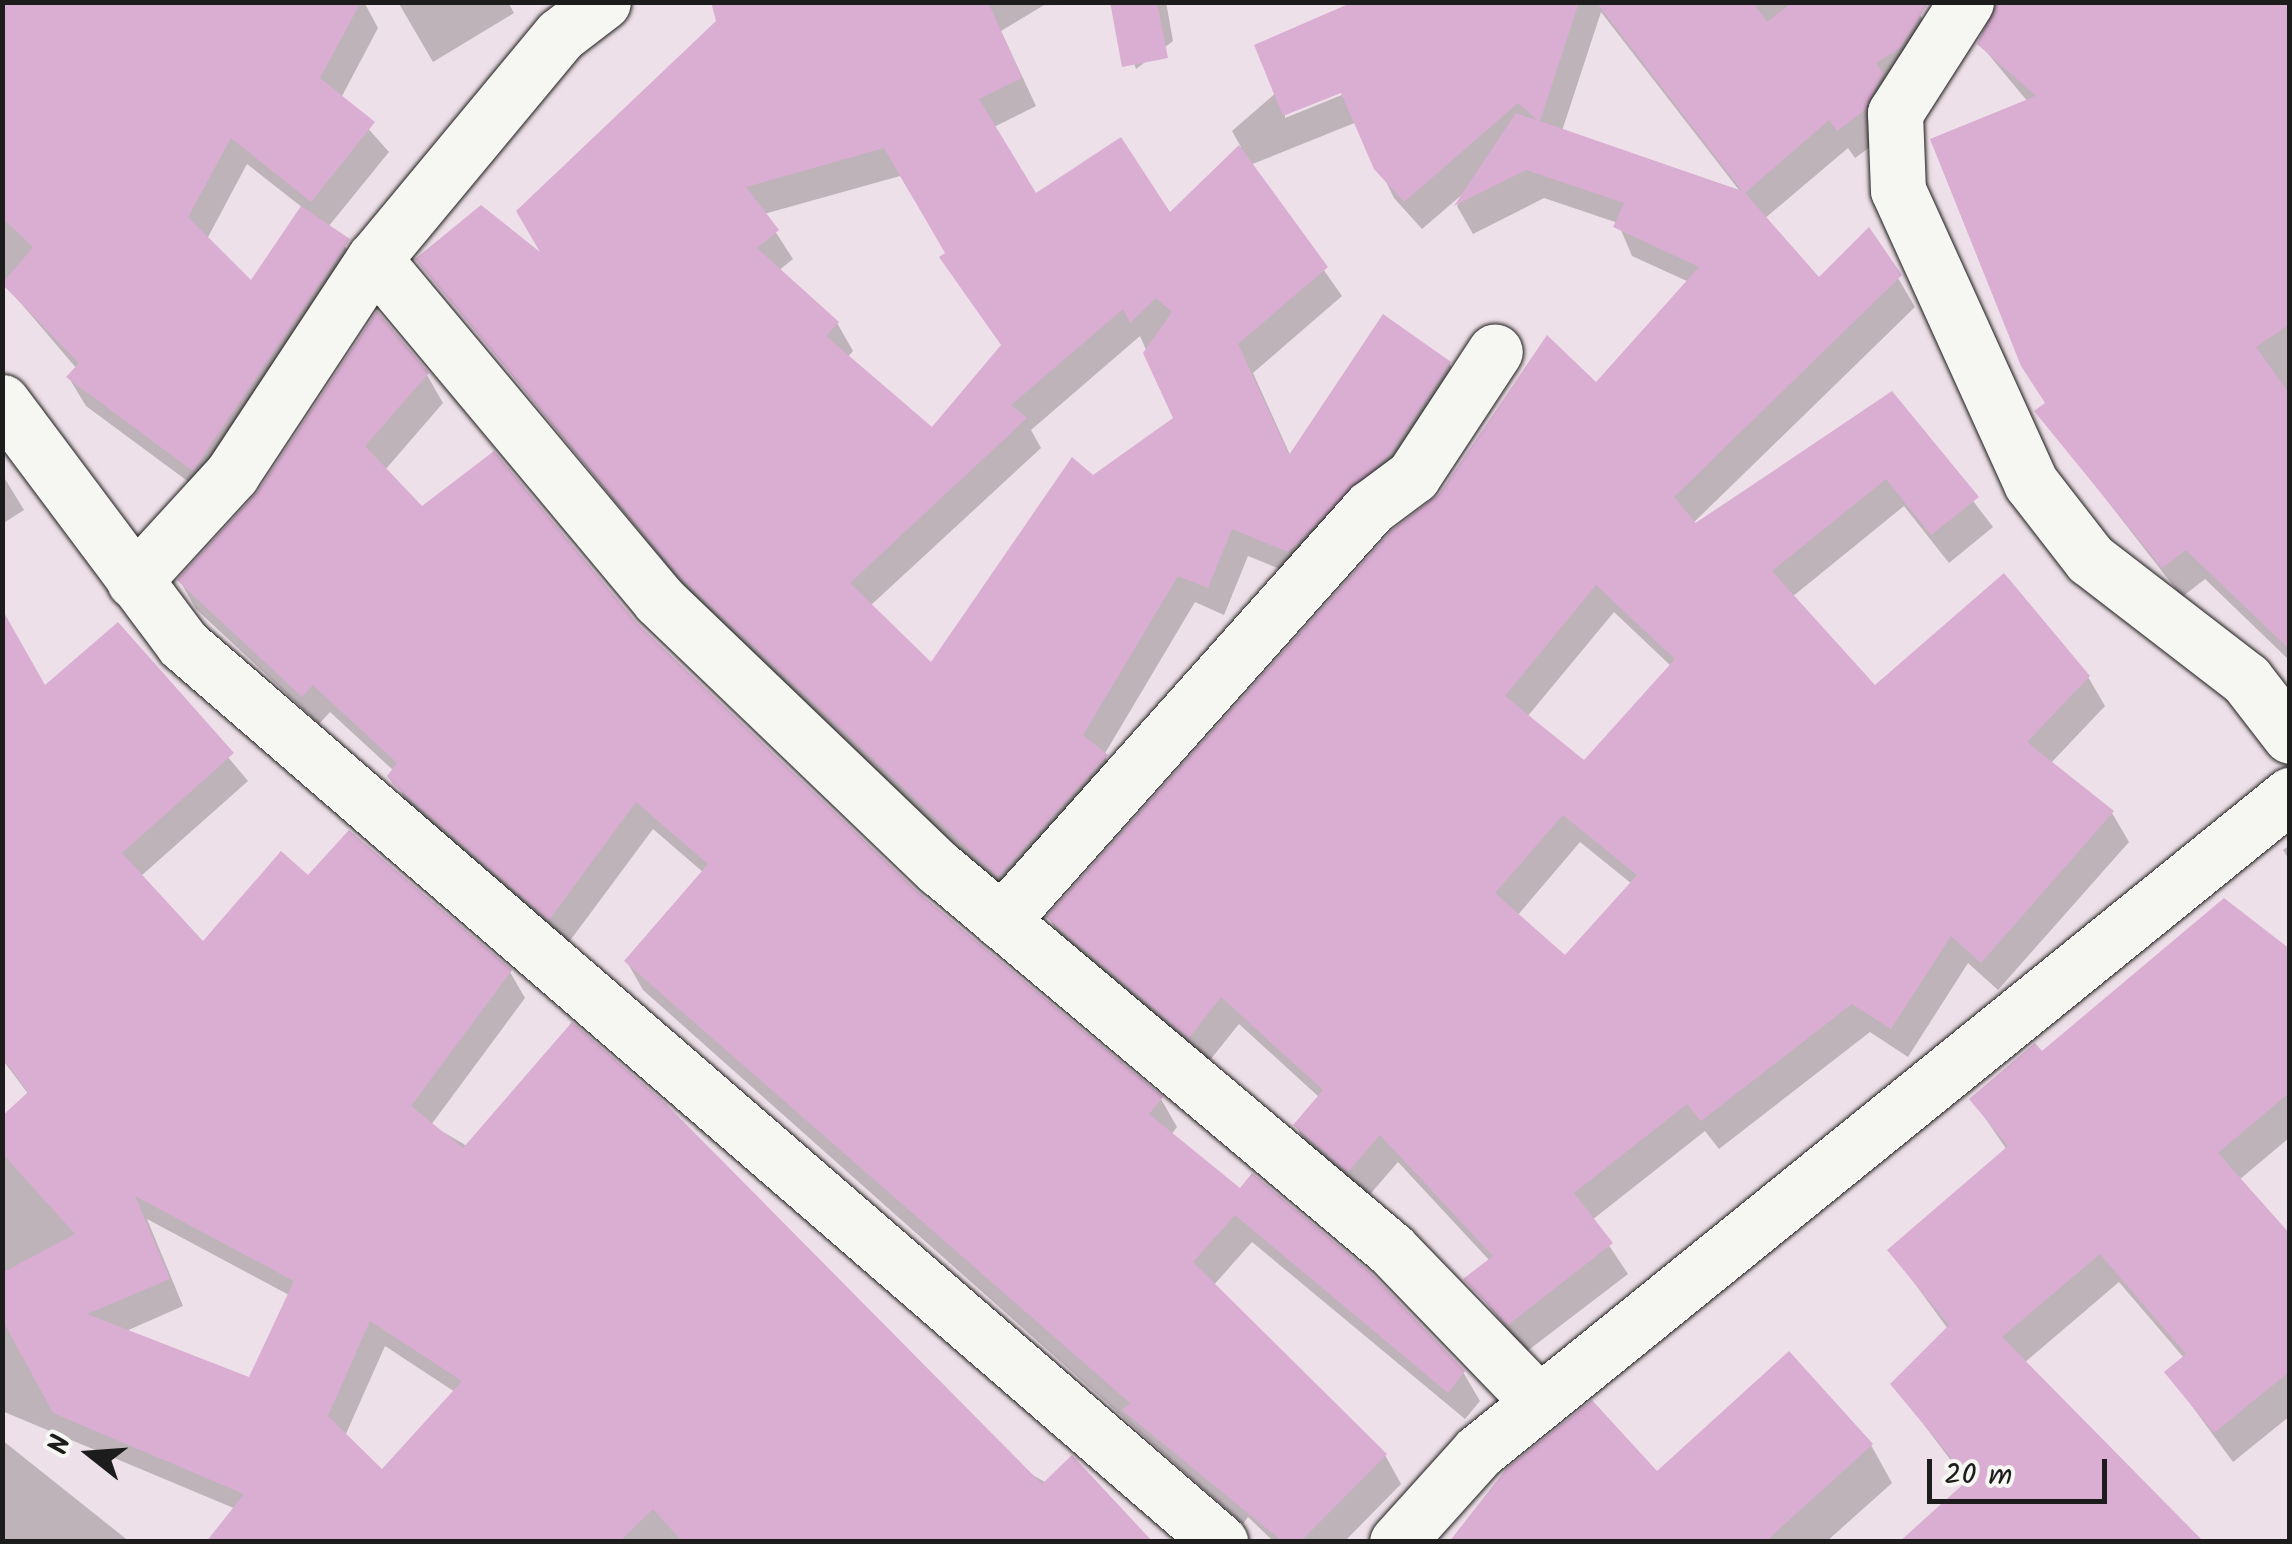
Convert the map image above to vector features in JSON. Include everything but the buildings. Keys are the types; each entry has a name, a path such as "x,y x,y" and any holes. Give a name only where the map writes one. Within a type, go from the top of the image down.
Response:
{"street":[{"path":"134,581 232,474 374,259 560,35 603,2"},
{"path":"1966,2 1895,113 1898,190 2031,483 2090,558 2246,679 2290,736"},
{"path":"374,259 660,600 1001,922 1392,1249 1540,1402"},
{"path":"1001,922 1370,508 1413,476 1495,351"},
{"path":"2,402 183,644 1220,1542"},
{"path":"1397,1542 1478,1452 2290,795"}]}
